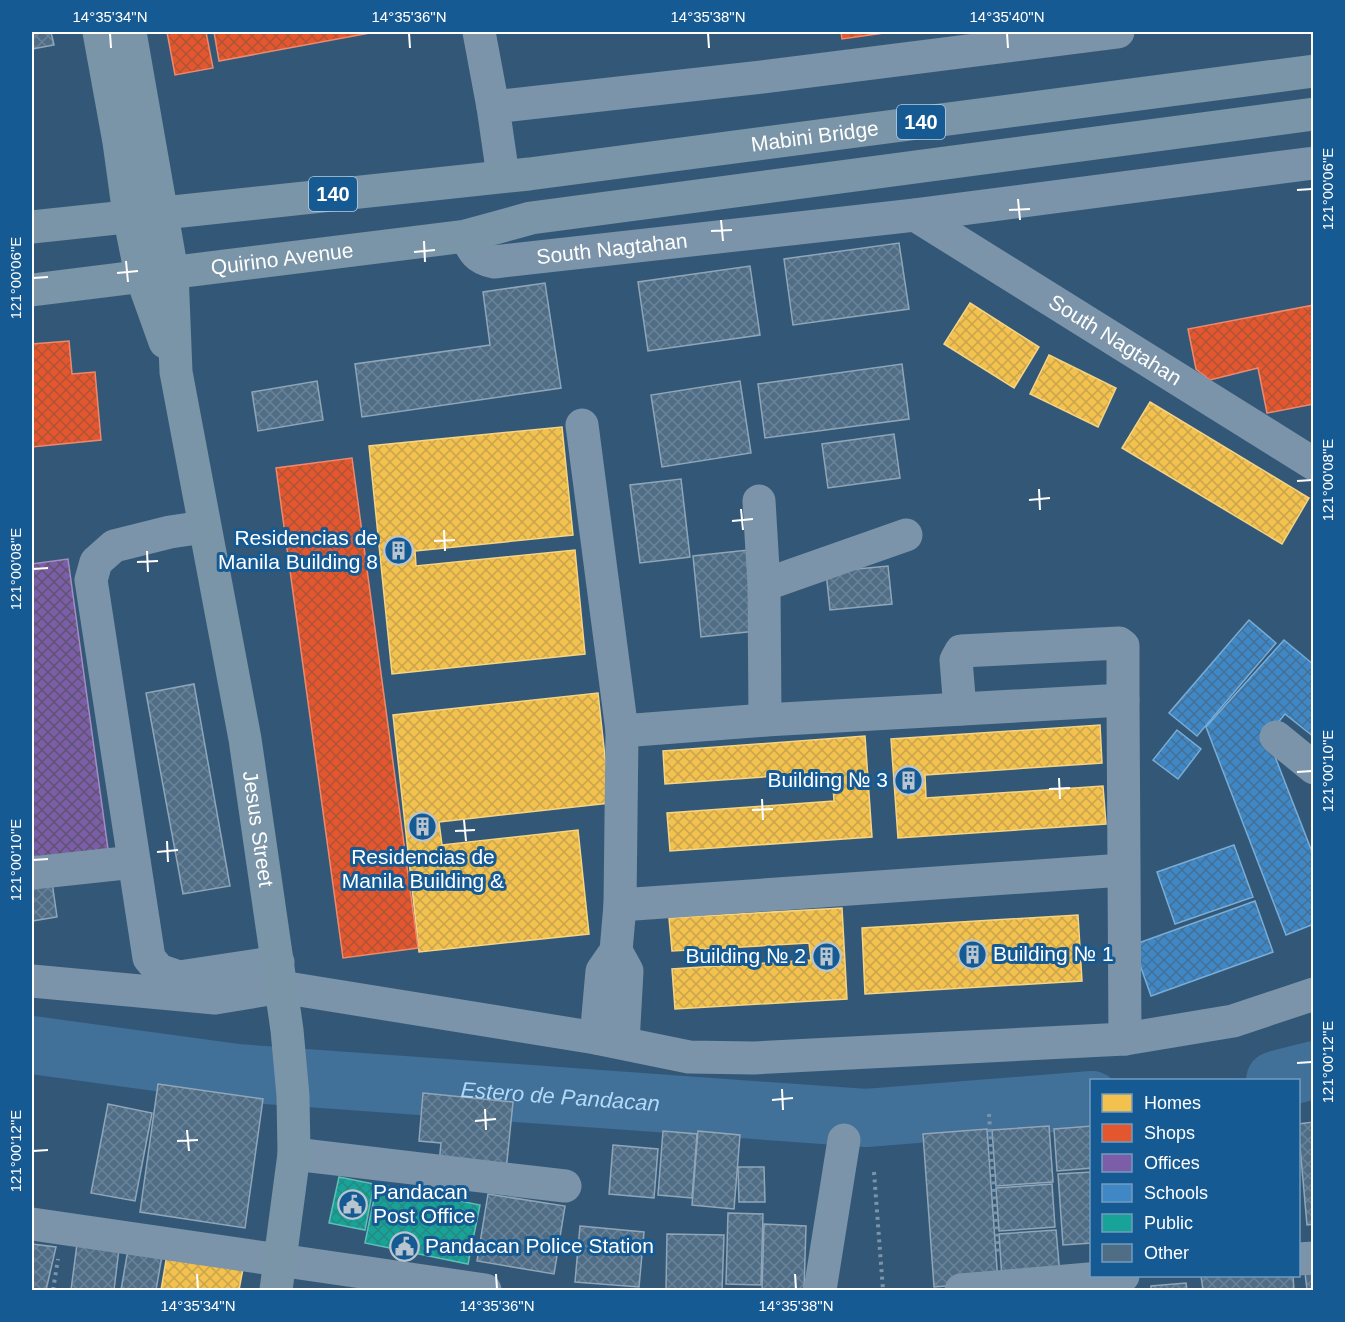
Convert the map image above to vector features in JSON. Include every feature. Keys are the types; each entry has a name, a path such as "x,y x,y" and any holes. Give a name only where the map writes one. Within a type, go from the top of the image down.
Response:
{"main road":[{"path":"99,32 119,142 129,215 157,274"},
{"path":"130,32 164,212 157,274"},
{"name":"Mabini Bridge","path":"516,175 1314,71"},
{"name":"Mabini Bridge","path":"531,218 1314,114"},
{"name":"140","path":"32,227 516,175"},
{"name":"Quirino Avenue","path":"32,290 466,236 531,218"},
{"name":"Jesus Street","path":"157,274 245,739 287,1030 293,1096 294,1155 279,1276"}],"street":[{"path":"479,32 493,107 516,175"},
{"path":"493,107 762,77 1118,32"},
{"name":"South Nagtahan","path":"466,236 473,252 482,260 494,262 915,215 1314,163"},
{"name":"South Nagtahan","path":"915,215 1314,464"},
{"path":"582,425 622,731 620,905 616,951 602,971 609,1041"},
{"path":"759,501 764,585 765,720"},
{"path":"204,526 114,546 96,562 91,580 149,958 159,970 179,977 279,974 689,1057 754,1058 1125,1039 1233,1021 1314,994"},
{"path":"764,585 906,534"},
{"path":"960,709 956,660 961,651 1119,643 1123,646 1125,1039"},
{"path":"622,731 765,720 1123,700"},
{"path":"1276,737 1314,768"},
{"path":"32,873 134,862"},
{"path":"620,905 1123,870"},
{"path":"32,981 215,998 279,974"},
{"path":"820,1290 844,1140"},
{"path":"294,1155 565,1186"},
{"path":"32,1224 279,1276 485,1290"},
{"path":"961,1290 1102,1277"}],"path":[{"path":"989,1114 1000,1287"},
{"path":"873,1164 883,1290"}],"building: Homes":[{"path":"970,303 1039,347 1014,388 944,344"},
{"path":"1049,355 1116,388 1098,427 1030,394"},
{"path":"1150,402 1309,498 1282,544 1122,448"},
{"name":"Residencias de Manila Building 8","path":"562,427 573,535 415,551 416,566 575,550 585,654 392,674 369,446"},
{"name":"Residencias de Manila Building &","path":"598,693 610,803 439,822 442,845 578,830 589,934 419,952 393,715"},
{"name":"Building № 3","path":"1100,725 1102,763 925,775 926,798 1103,786 1106,824 898,838 891,739"},
{"path":"865,736 872,837 670,851 667,813 834,801 832,772 665,784 663,751"},
{"name":"Building № 2","path":"842,908 847,999 675,1009 672,969 811,960 809,943 672,951 669,918"},
{"name":"Building № 1","path":"1078,915 1082,981 865,994 862,928"},
{"path":"168,1249 244,1263 239,1290 161,1290"}],"building: Shops":[{"path":"167,32 206,32 213,68 175,75"},
{"path":"214,32 375,32 219,61"},
{"path":"841,32 891,32 842,39"},
{"path":"1314,305 1314,404 1267,413 1258,368 1210,380 1196,369 1188,329"},
{"path":"69,341 72,374 95,372 101,440 32,447 32,344"},
{"path":"352,458 418,948 343,958 276,468"}],"building: Offices":[{"path":"68,559 108,849 32,859 32,564"}],"building: Schools":[{"path":"1249,620 1276,643 1197,736 1169,713"},
{"path":"1284,640 1314,665 1314,737 1285,714 1267,736 1314,857 1314,924 1286,935 1206,727"},
{"path":"1177,730 1201,749 1178,779 1153,760"},
{"path":"1234,845 1253,897 1175,924 1157,872"},
{"path":"1255,901 1273,952 1151,996 1133,945"}],"building: Public":[{"name":"Pandacan Post Office","path":"339,1177 374,1184 365,1230 329,1223"},
{"path":"377,1184 480,1205 468,1264 365,1243"}],"building: Other":[{"path":"32,32 51,32 54,45 32,49"},
{"path":"899,243 909,309 793,325 784,259"},
{"path":"750,266 760,335 648,351 638,282"},
{"path":"545,283 561,388 362,417 355,364 490,345 483,292"},
{"path":"902,364 909,419 765,438 758,384"},
{"path":"317,381 323,420 258,431 252,392"},
{"path":"740,381 751,453 662,467 651,395"},
{"path":"894,434 900,478 828,488 822,444"},
{"path":"681,479 690,557 640,563 630,485"},
{"path":"748,550 756,631 701,637 693,556"},
{"path":"888,566 892,604 830,610 826,572"},
{"path":"194,684 230,886 183,894 146,693"},
{"path":"52,882 57,917 32,921 32,885"},
{"path":"158,1084 263,1099 245,1228 140,1212"},
{"path":"423,1093 513,1102 506,1171 439,1164 441,1143 419,1141"},
{"path":"108,1104 152,1113 135,1201 91,1193"},
{"path":"1314,1122 1314,1224 1307,1225 1300,1146 1300,1124"},
{"path":"1049,1126 1053,1182 996,1186 992,1130"},
{"path":"1090,1126 1090,1168 1057,1171 1054,1129"},
{"path":"987,1129 998,1282 934,1287 923,1134"},
{"path":"663,1131 697,1134 692,1198 658,1195"},
{"path":"698,1131 740,1135 734,1209 692,1205"},
{"path":"613,1145 658,1149 654,1198 609,1194"},
{"path":"738,1167 764,1167 765,1202 739,1202"},
{"path":"1090,1172 1090,1243 1063,1245 1058,1174"},
{"path":"1052,1184 1055,1227 999,1231 996,1188"},
{"path":"488,1194 565,1206 554,1274 477,1261"},
{"path":"728,1213 763,1214 761,1285 726,1284"},
{"path":"764,1224 806,1226 804,1290 762,1290"},
{"path":"580,1226 644,1232 639,1287 575,1282"},
{"path":"1056,1230 1060,1275 1002,1279 999,1234"},
{"path":"667,1234 724,1235 722,1290 666,1290"},
{"path":"32,1244 56,1247 46,1290 32,1290"},
{"path":"77,1244 119,1249 114,1290 71,1290"},
{"path":"129,1244 163,1250 156,1290 121,1290"},
{"path":"1314,1263 1314,1290 1307,1290 1304,1264"},
{"path":"1201,1277 1293,1277 1294,1290 1203,1290"},
{"path":"1186,1283 1187,1290 1151,1290 1151,1286"}],"waterway":[{"name":"Estero de Pandacan","path":"32,1045 237,1073 866,1118 1090,1100"},
{"name":"Estero de Pandacan","path":"1279,1079 1314,1070"}],"place":[{"name":"Residencias de Manila Building 8","path":"399,550"},
{"name":"Building № 3","path":"909,780"},
{"name":"Residencias de Manila Building &","path":"423,826"},
{"name":"Building № 1","path":"972,954"},
{"name":"Building № 2","path":"827,956"},
{"name":"Pandacan Post Office","path":"352,1204"},
{"name":"Pandacan Police Station","path":"404,1246"}]}
